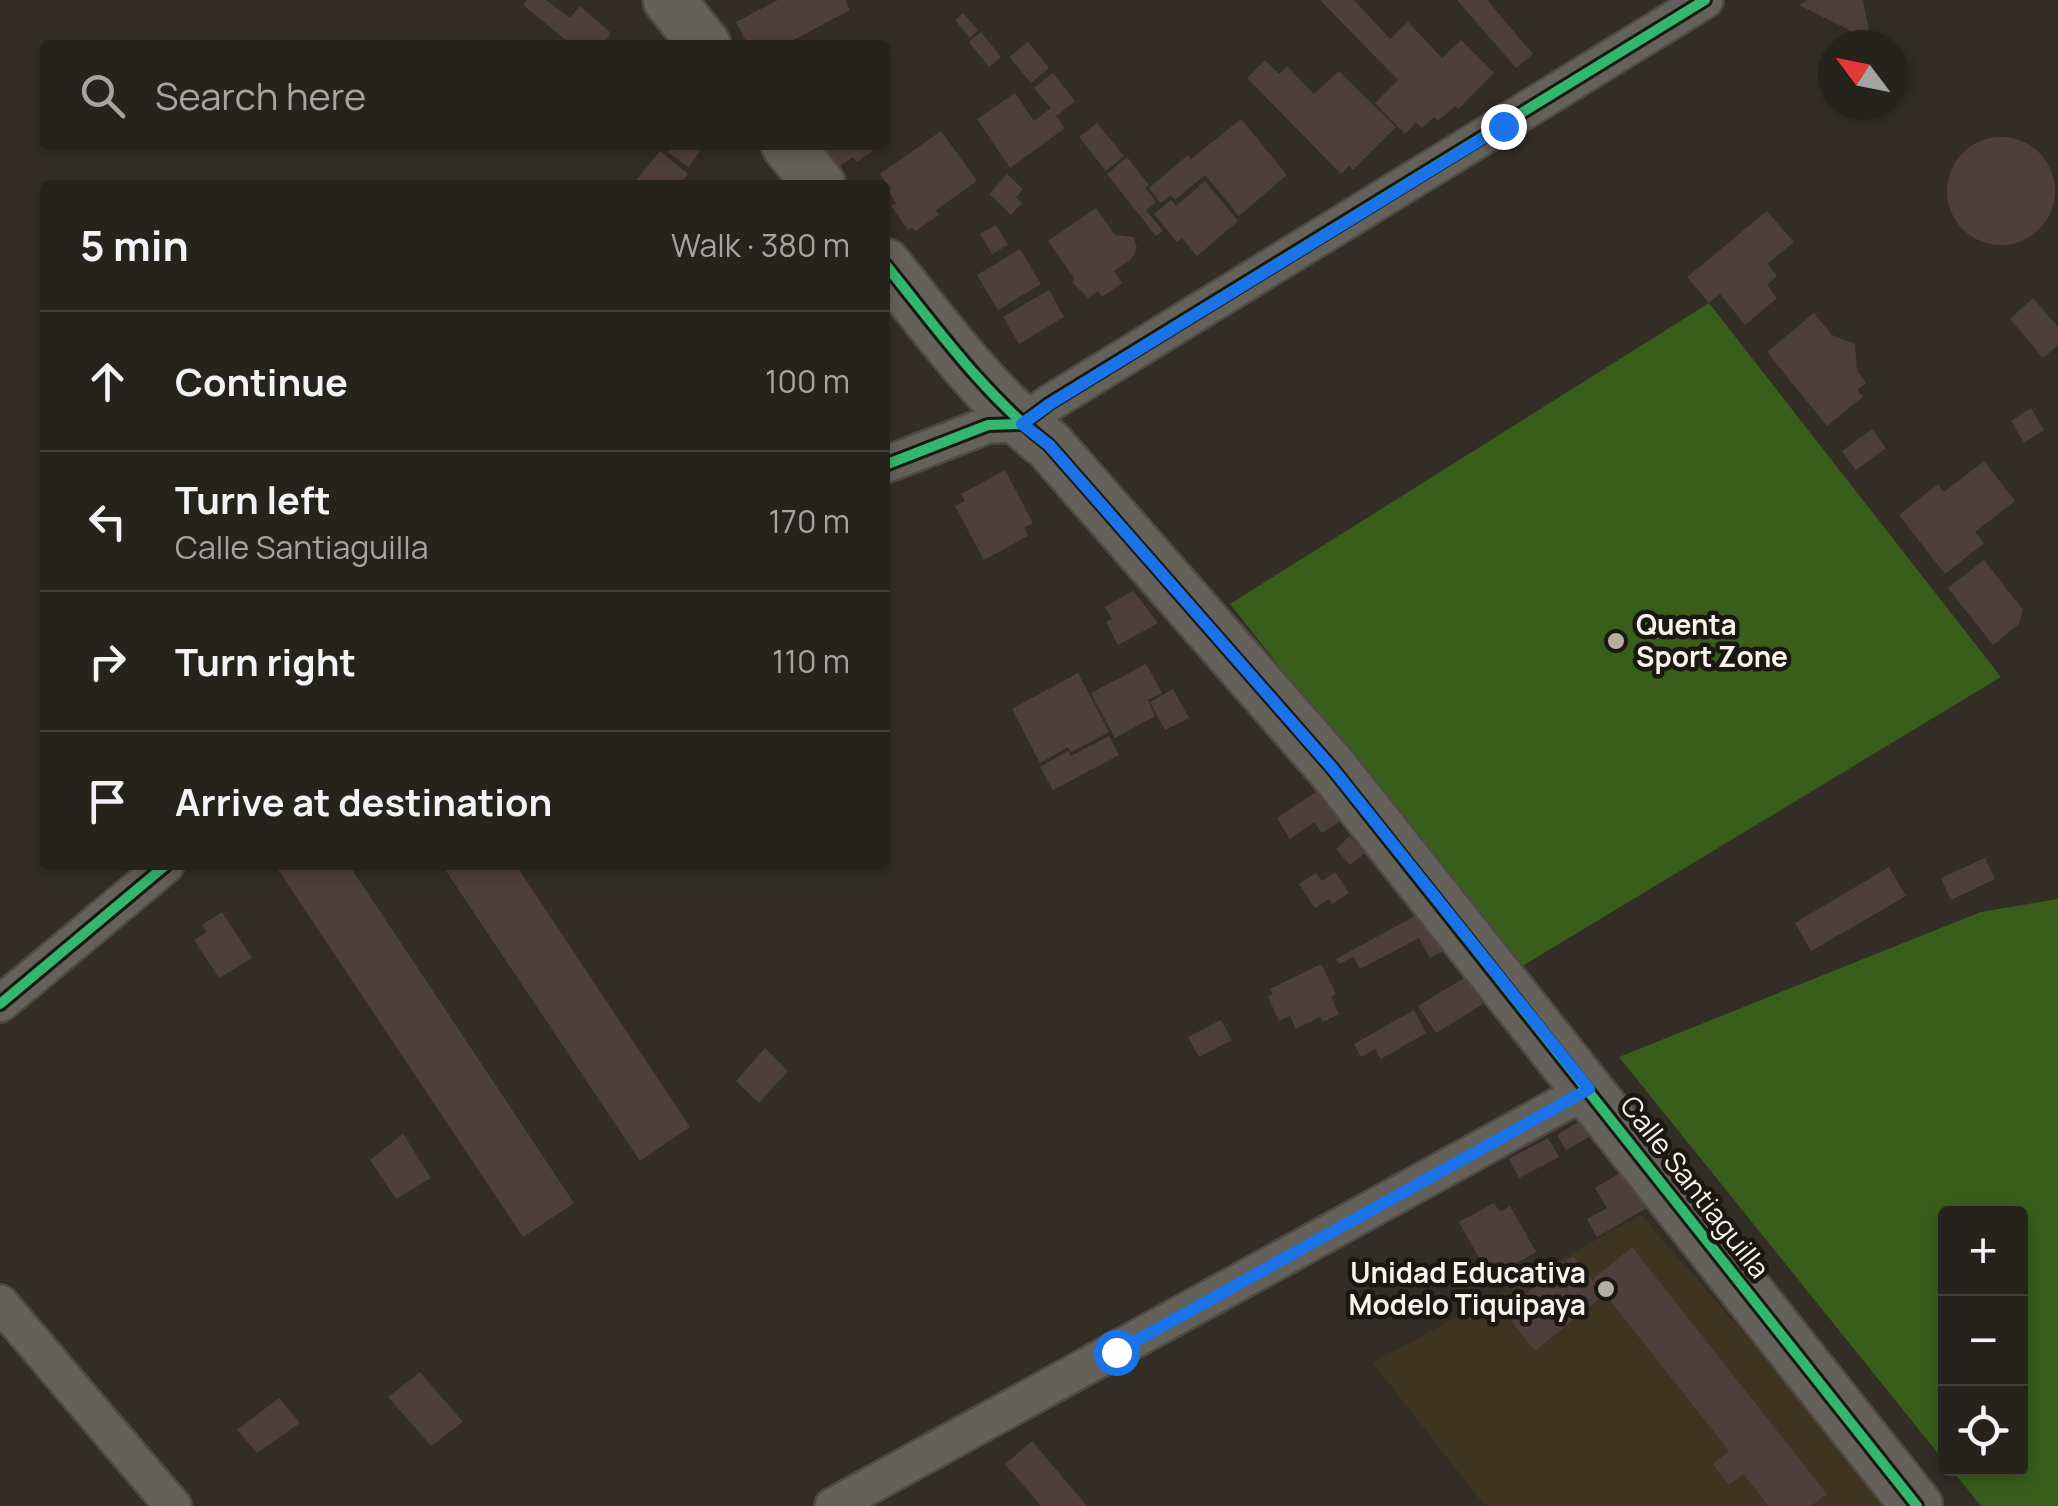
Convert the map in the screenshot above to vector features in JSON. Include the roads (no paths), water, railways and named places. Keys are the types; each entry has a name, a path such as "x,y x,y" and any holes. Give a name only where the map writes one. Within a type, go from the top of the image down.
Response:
{"street":[{"path":"668,0 702,40"},
{"path":"890,463 988,424 1022,424 1705,0"},
{"path":"792,150 816,180"},
{"name":"Calle Santiaguilla","path":"890,270 978,378 1022,424 1049,445 1332,768 1918,1506"},
{"path":"0,1004 160,870"},
{"path":"834,1506 1589,1089"},
{"path":"0,1303 174,1506"}],"place":[{"name":"Quenta Sport Zone","path":"1616,641"},
{"name":"Unidad Educativa Modelo Tiquipaya","path":"1606,1289"}]}
